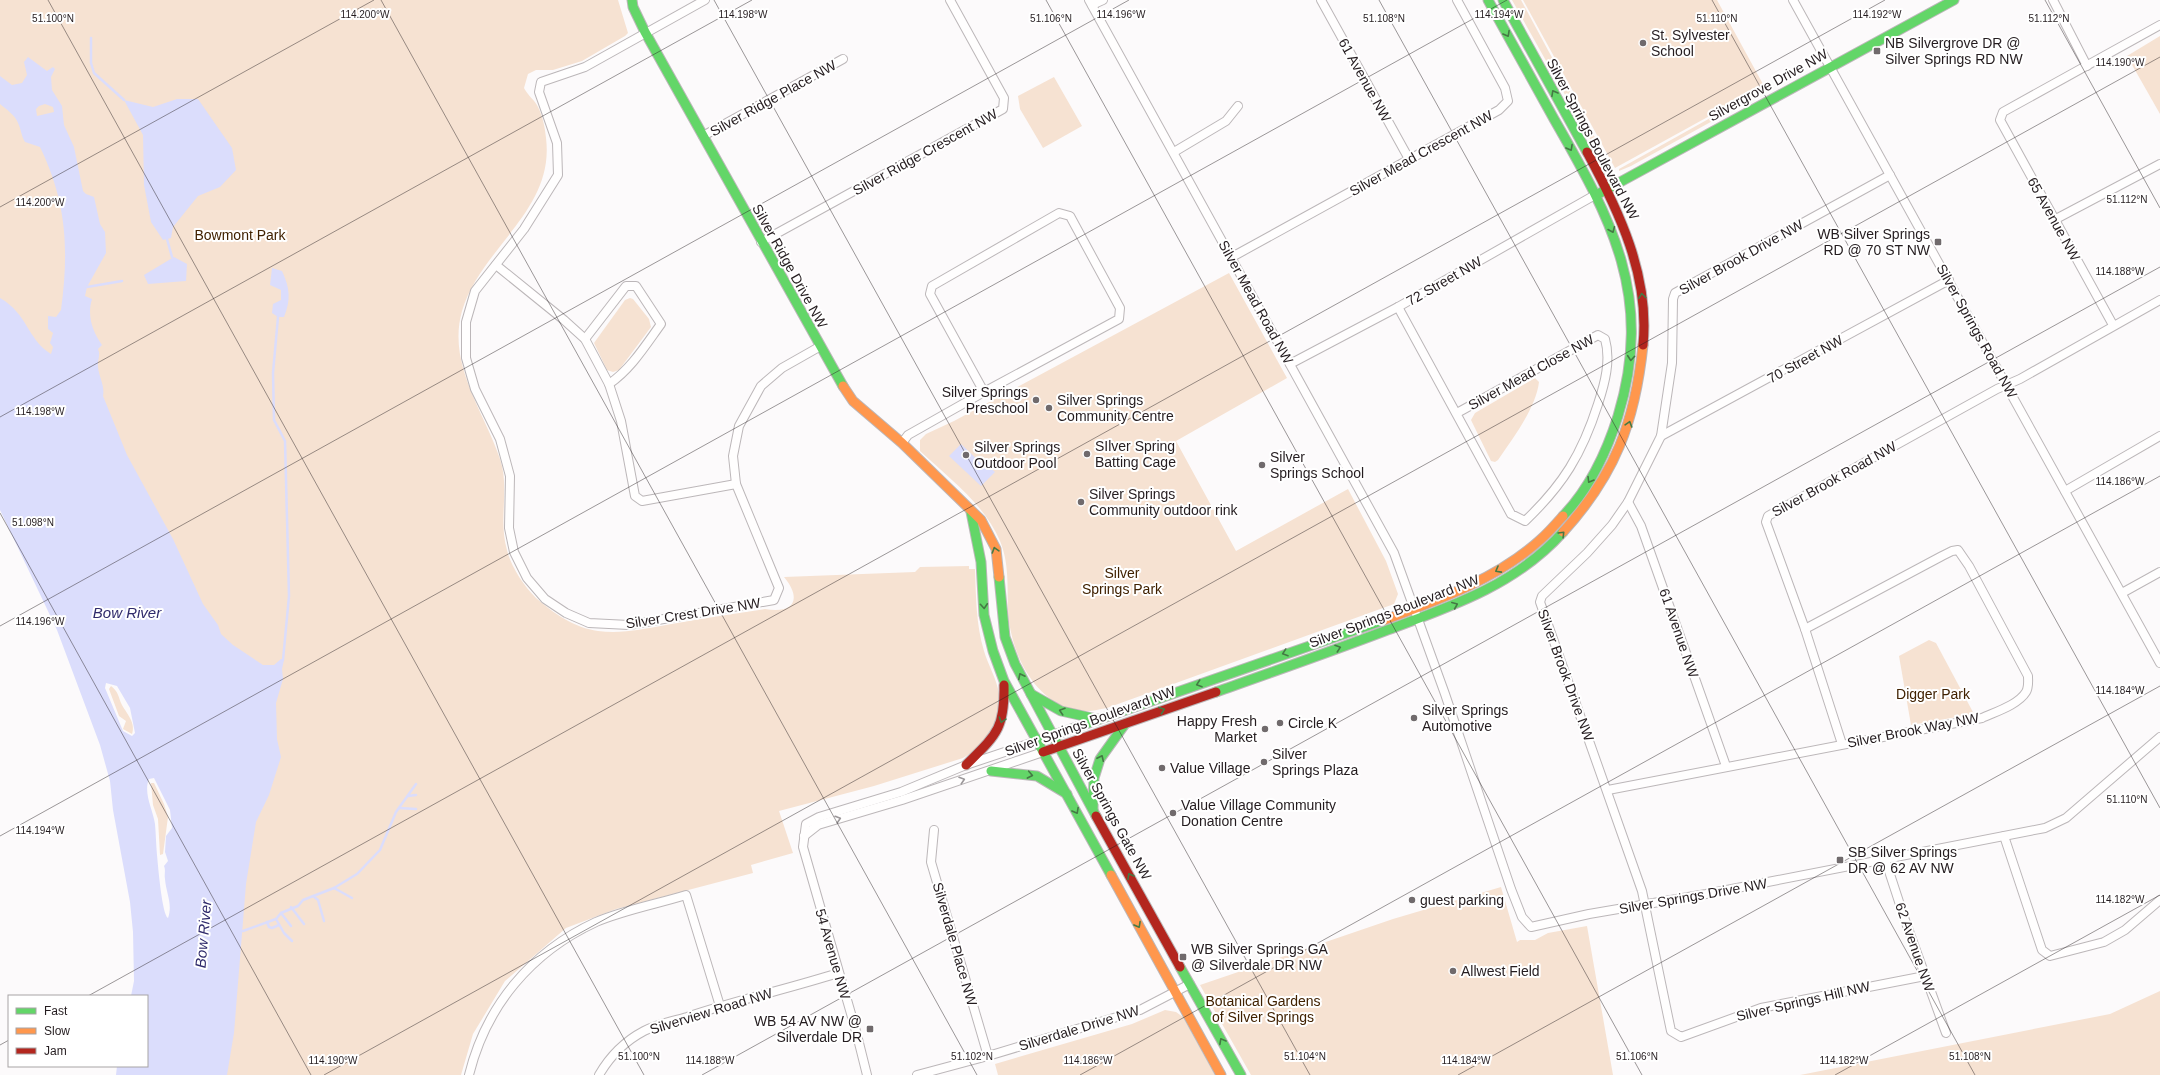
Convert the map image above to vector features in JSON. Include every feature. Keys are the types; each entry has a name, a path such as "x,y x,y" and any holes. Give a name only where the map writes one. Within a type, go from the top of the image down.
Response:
{"street":[{"name":"Silver Ridge Drive NW","path":"632,0 633,7 645,32 836,377 853,401 902,443 971,512"},
{"path":"645,32 705,0"},
{"name":"Silver Ridge Crescent NW","path":"761,242 1003,109 1004,98 950,0"},
{"path":"1091,3 1103,0"},
{"name":"61 Avenue NW","path":"1321,0 1409,159"},
{"name":"Silver Mead Crescent NW","path":"1232,257 1499,110 1508,101 1506,88 1457,0"},
{"name":"Silver Springs Boulevard NW","path":"804,835 806,824 819,817 901,792 966,765 1414,607 1471,585 1505,566 1529,549 1571,507 1588,484 1609,443 1620,415 1628,381 1632,348 1631,314 1627,281 1619,248 1595,195 1488,0"},
{"name":"Silver Springs Boulevard NW","path":"804,835 818,825 991,771 1418,619 1480,594 1529,564 1578,517 1609,471 1620,449 1637,399 1643,356 1644,320 1640,285 1632,247 1607,189 1503,0"},
{"name":"Silver Springs Road NW","path":"1794,0 2160,662"},
{"name":"Silvergrove Drive NW","path":"1595,195 1954,0"},
{"path":"2053,0 2087,66 2160,25"},
{"name":"Silver Mead Road NW","path":"1091,3 1394,553 1414,607"},
{"name":"Silver Crest Drive NW","path":"645,32 585,67 541,82 538,92 556,143 558,175 524,229 475,291 466,322 466,358 475,389 500,439 510,476 509,528 514,552 527,578 544,599 566,613 589,623 629,625 774,600 779,588 736,484 733,456 739,426 761,386 781,369 819,347"},
{"name":"Silver Ridge Place NW","path":"703,136 843,59"},
{"name":"65 Avenue NW","path":"2087,66 2003,112 2000,120 2113,325"},
{"path":"1174,152 1226,120 1238,106"},
{"path":"2054,220 2160,164"},
{"name":"Silver Brook Drive NW","path":"1646,904 1608,790 1540,602 1542,596 1587,553 1612,525 1628,502 1661,436 1672,363 1672,299 1674,293 1890,174"},
{"name":"72 Street NW","path":"1290,364 1398,307 1595,195"},
{"path":"902,443 908,435 1119,319 1120,308 1070,216 1059,214 932,286 930,294 984,392"},
{"path":"496,265 585,339 609,384 621,420 635,496 642,500 736,484"},
{"name":"70 Street NW","path":"1661,436 1949,280"},
{"path":"585,339 626,286 636,286 661,324 634,361 620,377 609,384"},
{"name":"Silver Brook Road NW","path":"1842,744 1805,629 1766,522 1768,516 2006,385 2020,379 2113,325 2160,300"},
{"name":"Silver Mead Close NW","path":"1398,307 1511,514 1525,521 1547,500 1571,467 1589,434 1605,380 1609,353 1605,338 1598,335 1457,413"},
{"path":"2065,491 2160,436"},
{"name":"61 Avenue NW","path":"1628,502 1641,526 1726,766"},
{"path":"971,512 981,562 986,620 992,651 1004,681 1221,1075"},
{"name":"Silver Springs Gate NW","path":"971,512 982,520 996,549 1005,637 1015,664 1052,735 1241,1075"},
{"name":"Silver Brook Way NW","path":"1608,790 1726,766 1982,718 2011,704 2026,692 2029,684 2028,676 1969,566 1958,550 1952,550 1805,629"},
{"path":"2122,593 2160,572"},
{"name":"Silver Springs Drive NW","path":"1414,607 1522,917 1531,926 1886,860 2045,828 2066,818 2160,737"},
{"path":"966,765 988,745 1001,726 1005,712 1004,681"},
{"path":"1030,693 1061,711 1099,719"},
{"path":"1093,809 1094,778 1100,759 1125,724"},
{"path":"991,771 1037,776 1067,795"},
{"name":"Silverdale Place NW","path":"934,830 931,862 988,1056"},
{"name":"54 Avenue NW","path":"804,835 802,847 866,1075"},
{"path":"2004,836 2042,950 2050,956 2104,942 2125,930 2160,900"},
{"name":"62 Avenue NW","path":"1886,860 1924,976 1946,1033"},
{"path":"468,1075 483,1032 494,1011 510,987 530,965 553,947 597,922 686,895 720,1006"},
{"name":"Silver Springs Hill NW","path":"1646,904 1671,1031 1681,1037 1761,1008 1924,976"},
{"name":"Silverview Road NW","path":"599,1075 606,1063 623,1045 644,1031 720,1006 780,991 838,973"},
{"name":"Silverdale Drive NW","path":"917,1075 988,1056 1140,1010 1190,984"}],"green space":[{"name":"Bowmont Park","path":"0,0 618,0 628,33 625,36 582,61 553,70 536,70 528,74 524,88 537,105 544,122 546,138 546,164 539,187 528,208 484,267 471,288 462,311 459,331 459,350 469,387 493,441 503,470 505,539 509,556 515,569 527,588 536,598 565,619 581,627 598,631 616,632 765,609 782,609 792,604 794,599 790,585 784,577 915,572 920,567 969,566 969,569 975,569 977,610 981,641 999,694 999,713 992,731 979,747 963,758 874,786 779,811 793,853 751,865 753,873 616,909 566,928 505,981 473,1034 461,1075 226,1075 246,865 0,350"},
{"path":"1512,0 1521,0 1613,171 1607,168 1601,159"},
{"name":"St. Sylvester School","path":"1523,0 1717,0 1764,86 1615,168"},
{"path":"2160,36 2160,114 2127,56"},
{"path":"1054,77 1082,126 1043,148 1020,109 1018,96"},
{"path":"1764,88 1765,92 1631,166 1619,171 1619,169"},
{"name":"Silver Springs Park","path":"1229,273 1287,378 1176,441 1236,551 1348,489 1386,561 1398,594 1394,604 1107,708 1078,711 1060,705 1048,697 1029,676 1016,650 1009,622 1006,561 1000,541 993,528 976,504 920,451 920,440 926,434 954,421"},
{"path":"630,298 633,299 649,319 651,327 619,370 613,372 607,370 594,343 625,300"},
{"path":"1535,378 1539,382 1537,392 1529,412 1517,433 1498,460 1495,462 1491,461 1471,420 1475,413"},
{"name":"Digger Park","path":"1929,640 1936,643 1974,714 1911,725 1899,656"},
{"path":"111,686 117,693 132,722 132,734 123,729 126,721 119,716 109,689"},
{"path":"151,783 154,783 164,804 168,817 163,854 160,855 158,819 153,805"},
{"name":"Botanical Gardens of Silver Springs","path":"1501,887 1517,942 1520,940 1535,940 1548,933 1587,926 1613,1075 1251,1075 1200,985 1393,919"},
{"path":"2160,991 2160,1075 1800,1075 2110,1014"},
{"path":"1165,1010 1176,1012 1183,1017 1215,1075 998,1075 995,1064 1132,1024"}],"water":[{"name":"Bow River","path":"28,57 47,71 53,67 55,69 51,77 52,90 62,106 64,125 74,147 83,191 94,197 100,224 105,232 106,253 87,287 85,296 92,299 90,311 91,323 102,345 98,349 98,365 103,396 127,455 173,539 203,604 218,625 221,634 233,645 263,665 274,665 281,659 284,660 282,669 283,679 276,703 277,739 281,757 269,795 256,822 246,884 234,1033 227,1075 116,1075 117,1067 148,1067 148,995 131,995 134,981 133,932 130,902 113,810 110,781 100,745 57,630 0,510 0,298 16,311 37,341 51,354 53,347 50,343 53,333 48,329 48,316 56,317 61,310 64,288 64,227 56,188 40,147 25,142 17,120 0,104 0,76 12,85 22,83 27,75 24,62","holes":["45,104 53,107 54,112 37,116 36,109 39,106","106,683 117,686 130,708 135,733 132,736 123,731 105,688","154,778 170,810 172,828 166,836 165,852 168,861 164,866 170,903 168,918 162,899 155,824 147,790 149,779"]},
{"path":"177,99 198,99 232,148 236,170 220,187 198,196 173,227 171,238 163,240 151,222 144,185 143,135 124,100 153,107"},
{"path":"174,257 187,264 186,281 148,284 144,275"},
{"path":"272,268 282,271 287,283 289,299 284,317 278,317 272,313 273,304 281,300 281,290 270,285"},
{"path":"961,444 983,465 985,463 995,472 981,486 949,456"}],"waterway":[{"path":"91,38 91,63 94,73 124,100"},
{"path":"167,239 172,257"},
{"path":"87,287 122,281"},
{"path":"278,317 273,373 274,420 285,441 289,596 283,660"},
{"path":"243,931 276,919 281,913 298,906 303,900 334,888 357,874 380,850 396,812 416,784"},
{"path":"408,796 416,795"},
{"path":"399,808 416,809"},
{"path":"334,888 352,898"},
{"path":"313,896 318,900 324,921"},
{"path":"291,907 304,924"},
{"path":"281,913 291,926"},
{"path":"276,919 284,933 292,941"},
{"path":"267,922 269,927 272,928 279,925"}],"traffic: fast":[{"path":"632,0 633,7 645,32 843,386"},
{"path":"1488,0 1594,191 1609,226 1621,261 1629,296 1631,334 1628,373 1618,416 1603,456 1589,482 1563,516"},
{"path":"1503,0 1587,152"},
{"path":"1600,193 1954,0"},
{"path":"971,512 981,562 984,615 993,651 1004,681 1111,875"},
{"path":"1216,692 1431,614 1479,593 1524,567 1544,551 1563,532"},
{"path":"999,577 1005,637 1015,664 1096,816"},
{"path":"1037,741 1384,620"},
{"path":"1031,694 1061,711 1097,719"},
{"path":"1093,809 1094,778 1100,759 1125,724"},
{"path":"991,771 1037,776 1067,794"},
{"path":"1180,967 1241,1075"}],"traffic: slow":[{"path":"1563,532 1596,490 1620,446 1634,399 1643,345"},
{"path":"843,386 853,401 902,443 981,520 996,549 999,577"},
{"path":"1384,620 1446,596 1505,566 1540,540 1563,516"},
{"path":"1111,875 1221,1075"}],"traffic: jam":[{"path":"1587,152 1621,221 1637,269 1642,294 1644,319 1643,345"},
{"path":"966,765 985,746 997,730 1003,712 1004,685"},
{"path":"1043,752 1216,692"},
{"path":"1096,816 1180,967"}],"place":[{"name":"St. Sylvester School","path":"1643,43"},
{"name":"NB Silvergrove DR @ Silver Springs RD NW","path":"1877,51"},
{"name":"WB Silver Springs RD @ 70 ST NW","path":"1938,242"},
{"name":"Silver Springs Preschool","path":"1036,400"},
{"name":"Silver Springs Community Centre","path":"1049,408"},
{"name":"SIlver Spring Batting Cage","path":"1087,454"},
{"name":"Silver Springs Outdoor Pool","path":"966,455"},
{"name":"Silver Springs School","path":"1262,465"},
{"name":"Silver Springs Community outdoor rink","path":"1081,502"},
{"name":"Silver Springs Automotive","path":"1414,718"},
{"name":"Circle K","path":"1280,723"},
{"name":"Happy Fresh Market","path":"1265,729"},
{"name":"Silver Springs Plaza","path":"1264,762"},
{"name":"Value Village","path":"1162,768"},
{"name":"Value Village Community Donation Centre","path":"1173,813"},
{"name":"SB Silver Springs DR @ 62 AV NW","path":"1840,860"},
{"name":"guest parking","path":"1412,900"},
{"name":"WB Silver Springs GA @ Silverdale DR NW","path":"1183,957"},
{"name":"Allwest Field","path":"1453,971"},
{"name":"WB 54 AV NW @ Silverdale DR","path":"870,1029"}]}
